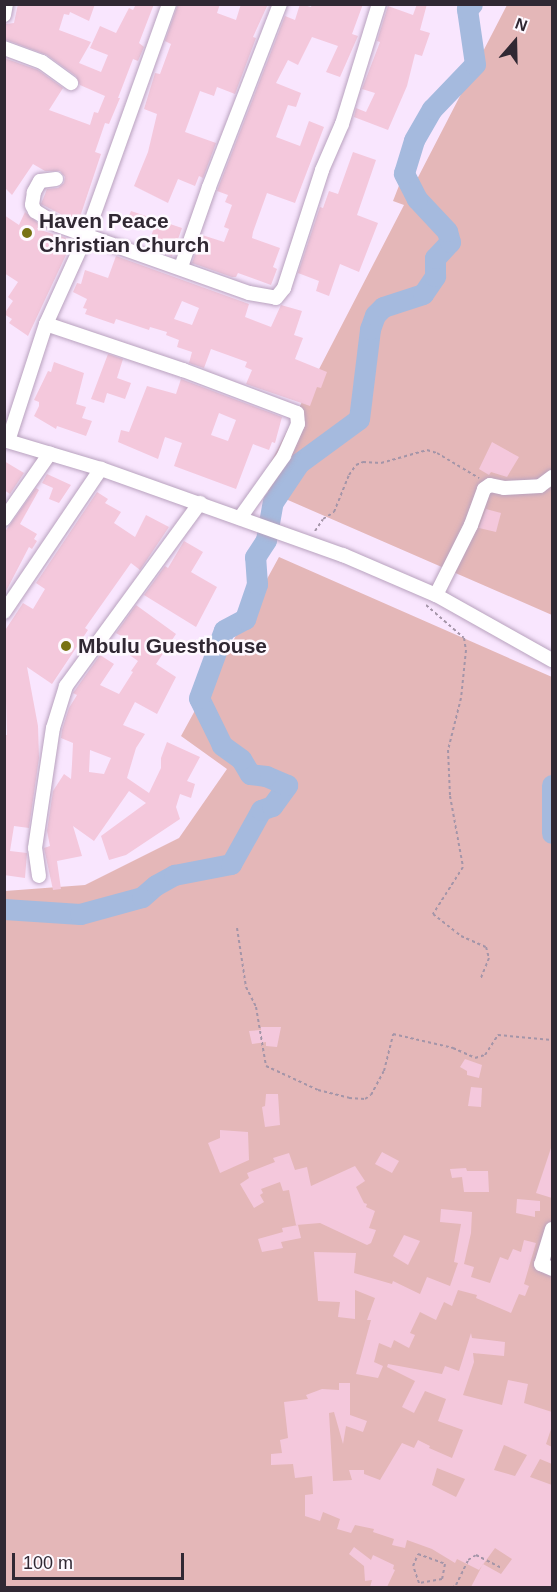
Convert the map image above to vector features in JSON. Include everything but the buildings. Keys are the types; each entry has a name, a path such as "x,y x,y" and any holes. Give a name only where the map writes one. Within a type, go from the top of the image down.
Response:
{"street":[{"path":"4,15 6,4"},
{"path":"169,4 86,236 46,324 6,440 101,469 303,539 436,595 548,657"},
{"path":"181,267 209,187 280,4"},
{"path":"56,179 40,181 33,192 33,208 57,225 265,298 276,298 281,294 322,170 342,124 379,4"},
{"path":"4,48 42,62 71,83"},
{"path":"46,324 183,369 297,413 298,424 284,456 240,518"},
{"path":"4,519 50,453"},
{"path":"5,609 101,469"},
{"path":"436,595 471,525 484,489 490,485 504,488 535,487 546,484 552,477"},
{"path":"39,876 35,848 53,728 66,686 200,503"},
{"path":"552,1229 541,1264 552,1269"}],"path":[{"path":"303,539 323,519 334,512 349,474 356,465 363,462 381,463 428,450 437,453 490,485"},
{"path":"420,601 464,638 466,650 461,698 448,750 450,796 463,867 433,914 461,936 486,948 489,958 481,978"},
{"path":"237,928 246,987 256,1007 266,1066 318,1090 349,1098 365,1099 371,1095 384,1071 393,1034 453,1048 476,1058 485,1055 498,1035 552,1040"},
{"path":"418,1554 445,1564 441,1579 419,1583 417,1573 413,1566 418,1554"},
{"path":"452,1587 456,1585 468,1560 476,1555 502,1568"}],"shaded area":[{"path":"507,5 552,5 552,615 258,487 404,205 393,201 400,183 413,187"},
{"path":"279,557 552,677 552,1540 534,1587 5,1588 5,891 85,885 179,838 227,769 181,736"}],"waterway":[{"path":"4,909 80,914 142,897 156,885 174,875 231,864 261,810 272,806 287,785 266,776 250,774 241,759 222,745 199,698 224,630 245,619 257,584 255,557 266,540 273,502 299,463 359,419 370,329 375,315 383,307 423,294 435,276 435,258 450,242 447,231 417,199 404,173 414,140 432,109 475,64 467,9 472,4"},
{"path":"552,785 552,833"}],"place":[{"name":"Haven Peace Christian Church","path":"27,233"},
{"name":"Mbulu Guesthouse","path":"66,646"}]}
